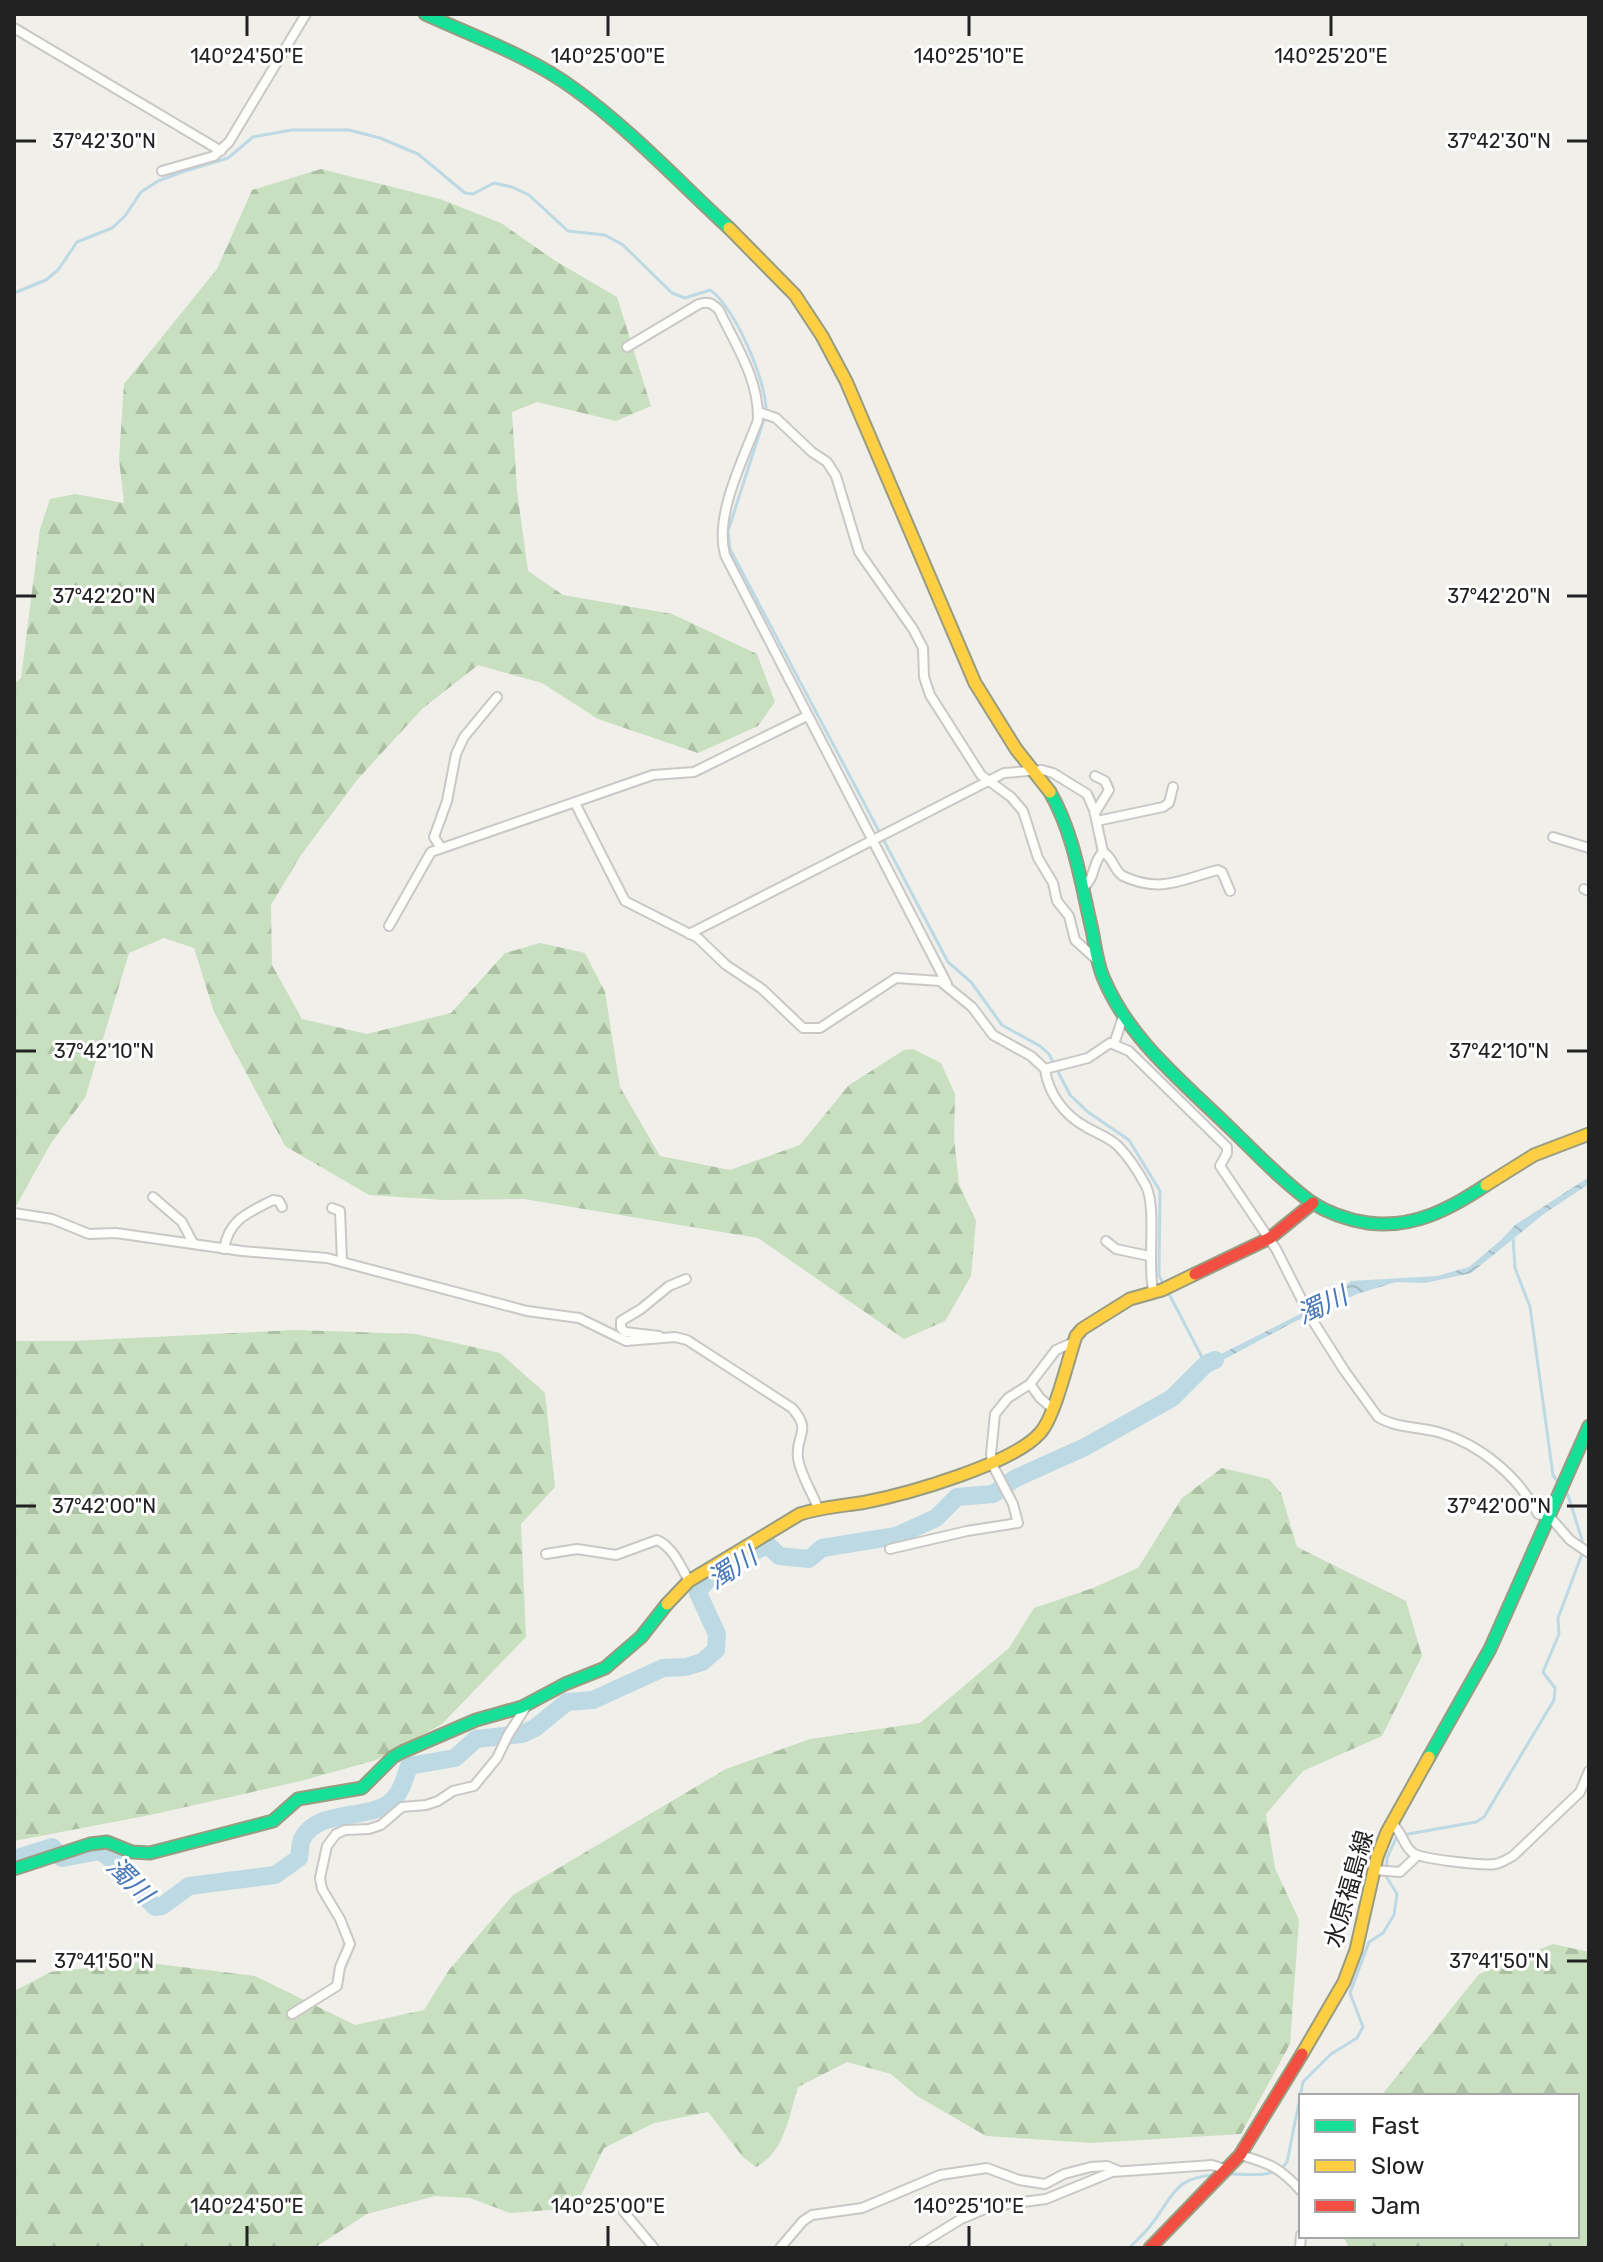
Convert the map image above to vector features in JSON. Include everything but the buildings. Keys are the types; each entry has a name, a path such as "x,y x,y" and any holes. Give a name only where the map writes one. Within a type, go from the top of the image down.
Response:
{"street":[{"path":"162,171 214,156 221,151 306,14"},
{"path":"425,14 511,52 572,87 637,141 795,295 846,381 975,683 1016,749 1062,813 1108,992 1123,1017 1154,1055 1284,1180 1313,1203 1339,1216 1369,1223 1401,1223 1451,1208 1534,1155 1589,1134"},
{"path":"14,28 221,151"},
{"path":"627,347 699,304 713,304 719,310 752,376 763,413"},
{"path":"763,413 726,510 723,547 807,716 881,837 948,985"},
{"path":"763,413 776,418 827,462 836,476 859,552 923,648 924,677 930,695 988,781 1011,797 1023,811 1038,858 1053,883 1057,901 1069,916 1075,940 1098,961"},
{"path":"441,848 434,837 447,801 456,754 464,737 497,697"},
{"path":"389,926 431,852 664,772 694,772 807,716"},
{"path":"689,934 1004,773 1053,773 1087,794 1096,817 1103,852 1096,862 1092,880 1083,888"},
{"path":"1095,776 1105,781 1109,790 1096,817"},
{"path":"1096,817 1163,807 1169,803 1173,787"},
{"path":"575,803 625,901 698,938 726,965 762,989 803,1028 820,1028 896,978 940,981 972,1007 993,1035 1048,1068"},
{"path":"1553,837 1589,848"},
{"path":"1103,852 1109,855 1119,873 1159,886 1218,870 1222,872 1230,891"},
{"path":"1114,1044 1123,1017"},
{"path":"1048,1068 1088,1058 1098,1053 1105,1044 1114,1044 1129,1051 1227,1147 1220,1166 1270,1238 1311,1318 1378,1417 1386,1422 1439,1432 1482,1452 1517,1483 1538,1514 1550,1517 1570,1540 1589,1553"},
{"path":"1048,1068 1047,1084 1069,1115 1082,1126 1117,1145 1145,1185 1151,1199 1149,1256 1162,1289"},
{"path":"153,1197 182,1222 193,1243"},
{"path":"224,1249 226,1234 232,1224 273,1200 279,1201 282,1207"},
{"path":"14,1869 90,1844 107,1842 132,1852 150,1853 248,1830 273,1821 298,1799 362,1788 402,1752 476,1720 527,1704 605,1668 641,1637 689,1581 800,1514 818,1508 902,1494 1010,1457 1041,1433 1053,1409 1074,1342 1082,1329 1125,1302 1162,1289 1270,1238 1313,1203"},
{"path":"332,1208 340,1211 342,1261"},
{"path":"14,1213 52,1219 89,1234 116,1233 151,1240 342,1261 527,1311 579,1318 626,1341 687,1340 792,1408 802,1420 804,1428 798,1459 818,1508"},
{"path":"1106,1241 1116,1249 1149,1256"},
{"path":"663,1339 657,1335 625,1332 621,1321 669,1286 686,1279"},
{"path":"890,1549 1018,1523 992,1464 995,1414 1008,1398 1030,1384 1056,1350 1074,1342"},
{"path":"1030,1384 1053,1409"},
{"name":"水原福島線","path":"1150,2248 1240,2155 1344,1982 1356,1950 1374,1870 1391,1823 1490,1649 1589,1426"},
{"path":"546,1554 577,1549 616,1555 657,1540 674,1555 689,1581"},
{"path":"292,2014 337,1986 340,1967 350,1944 340,1919 322,1889 320,1878 327,1846 336,1834 381,1825 402,1807 426,1805 453,1791 474,1786 497,1758 527,1704"},
{"path":"1391,1823 1399,1828 1409,1849 1417,1856 1481,1864 1501,1863 1513,1856 1580,1792 1589,1771"},
{"path":"1374,1870 1400,1872 1417,1856"},
{"path":"1240,2155 1284,2172 1299,2189"},
{"path":"914,2248 961,2219 992,2206 1046,2199 1119,2171 1212,2165 1225,2169"},
{"path":"780,2248 812,2215 862,2208 940,2175 987,2168 1019,2180 1045,2184 1064,2174 1091,2167 1107,2166 1119,2171"},
{"path":"624,2212 654,2248"}],"green space":[{"path":"321,169 440,199 501,223 554,260 617,297 651,406 616,421 537,402 512,412 517,491 528,571 563,595 672,614 757,654 775,702 758,726 698,753 598,719 542,683 478,665 422,709 357,780 301,855 271,905 272,965 302,1019 367,1034 451,1013 505,953 540,943 585,953 605,992 620,1087 660,1156 730,1170 800,1145 849,1085 904,1050 913,1049 941,1063 955,1094 954,1139 959,1184 976,1221 971,1276 945,1321 904,1339 758,1238 524,1199 444,1200 369,1195 285,1146 214,1012 194,948 164,938 129,953 85,1098 51,1143 14,1210 14,684 21,678 40,529 50,499 75,494 124,503 119,459 124,384 217,269 252,190"},
{"path":"296,1330 415,1334 500,1353 545,1393 555,1487 521,1524 526,1637 442,1724 376,1760 301,1781 150,1815 14,1841 14,1341"},
{"path":"1222,1468 1269,1479 1281,1493 1297,1547 1406,1601 1422,1656 1382,1736 1303,1771 1266,1814 1275,1868 1299,1920 1290,2044 1241,2134 1092,2143 986,2136 917,2096 891,2074 847,2062 798,2087 780,2142 774,2152 756,2167 743,2157 708,2112 654,2123 604,2148 575,2208 510,2213 470,2198 435,2196 367,2214 314,2248 14,2248 14,1991 51,1972 141,1962 255,1976 355,2025 424,2010 449,1970 513,1895 726,1769 810,1739 920,1723 1009,1648 1034,1608 1093,1588 1138,1568 1182,1498"},
{"path":"1553,1944 1589,1952 1589,2248 1349,2248 1344,2238 1579,2238 1579,2094 1383,2094 1479,1974"}],"water":[{"name":"濁川","path":"1589,1177 1589,1184 1545,1213 1471,1273 1425,1283 1396,1282 1357,1294 1292,1323 1195,1375 1207,1361 1330,1299 1351,1281 1437,1276 1469,1267 1515,1225"}],"waterway":[{"path":"14,293 46,280 58,270 77,242 112,228 125,216 141,192 158,181 228,158 253,137 292,130 349,130 380,138 418,154 465,193 473,194 494,183 512,187 529,195 568,231 605,235 623,245 672,293 685,298 710,290 739,328 755,365 765,400 766,413 728,531 730,549 948,962 971,982 1002,1025 1049,1054 1070,1095 1088,1112 1129,1140 1160,1191 1159,1275 1164,1286"},
{"path":"1513,1238 1515,1268 1530,1307 1553,1475 1559,1483"},
{"path":"1168,1292 1205,1363"},
{"name":"濁川","path":"14,1859 52,1847 62,1858 100,1851 133,1875 155,1907 162,1906 189,1886 275,1875 299,1858 302,1839 319,1823 388,1804 399,1792 409,1766 455,1758 476,1739 522,1734 535,1728 567,1702 593,1700 663,1668 686,1667 702,1662 716,1650 717,1634 698,1593 718,1571 739,1559 768,1545 779,1556 809,1559 822,1548 896,1536 936,1518 957,1497 993,1494 1016,1478 1085,1447 1172,1398 1206,1364 1215,1360"},
{"path":"1301,2094 1303,2082 1331,2054 1357,2038 1363,2027 1350,1993 1369,1942 1383,1933 1394,1915 1397,1894 1386,1876 1387,1858 1397,1836 1476,1822 1484,1817 1554,1700 1555,1688 1543,1672 1559,1634 1558,1618 1582,1554 1582,1540 1564,1490"},
{"path":"1229,2174 1269,2173 1287,2162 1299,2102"},
{"path":"1129,2248 1183,2184 1203,2176 1217,2175"}],"traffic: fast":[{"path":"425,14 520,57 573,88 634,138 729,228"},
{"path":"1050,792 1071,842 1099,966 1114,1000 1159,1059 1280,1176 1311,1202 1331,1213 1361,1222 1385,1224 1430,1215 1486,1185"},
{"path":"1429,1757 1490,1649 1589,1426"},
{"path":"14,1869 90,1844 107,1842 132,1852 150,1853 273,1821 298,1799 362,1788 402,1752 476,1720 522,1707 565,1684 605,1668 641,1637 667,1604"}],"traffic: slow":[{"path":"729,228 795,295 822,336 846,381 975,683 1016,749 1050,792"},
{"path":"1486,1185 1534,1155 1589,1134"},
{"path":"667,1604 689,1581 800,1514 866,1502 932,1485 984,1466 1026,1445 1046,1425 1076,1336 1082,1329 1130,1299 1162,1290 1195,1274"},
{"path":"1302,2054 1344,1982 1356,1950 1377,1857 1387,1832 1429,1757"}],"traffic: jam":[{"path":"1195,1274 1270,1238 1313,1203"},
{"path":"1150,2248 1240,2155 1302,2054"}]}
